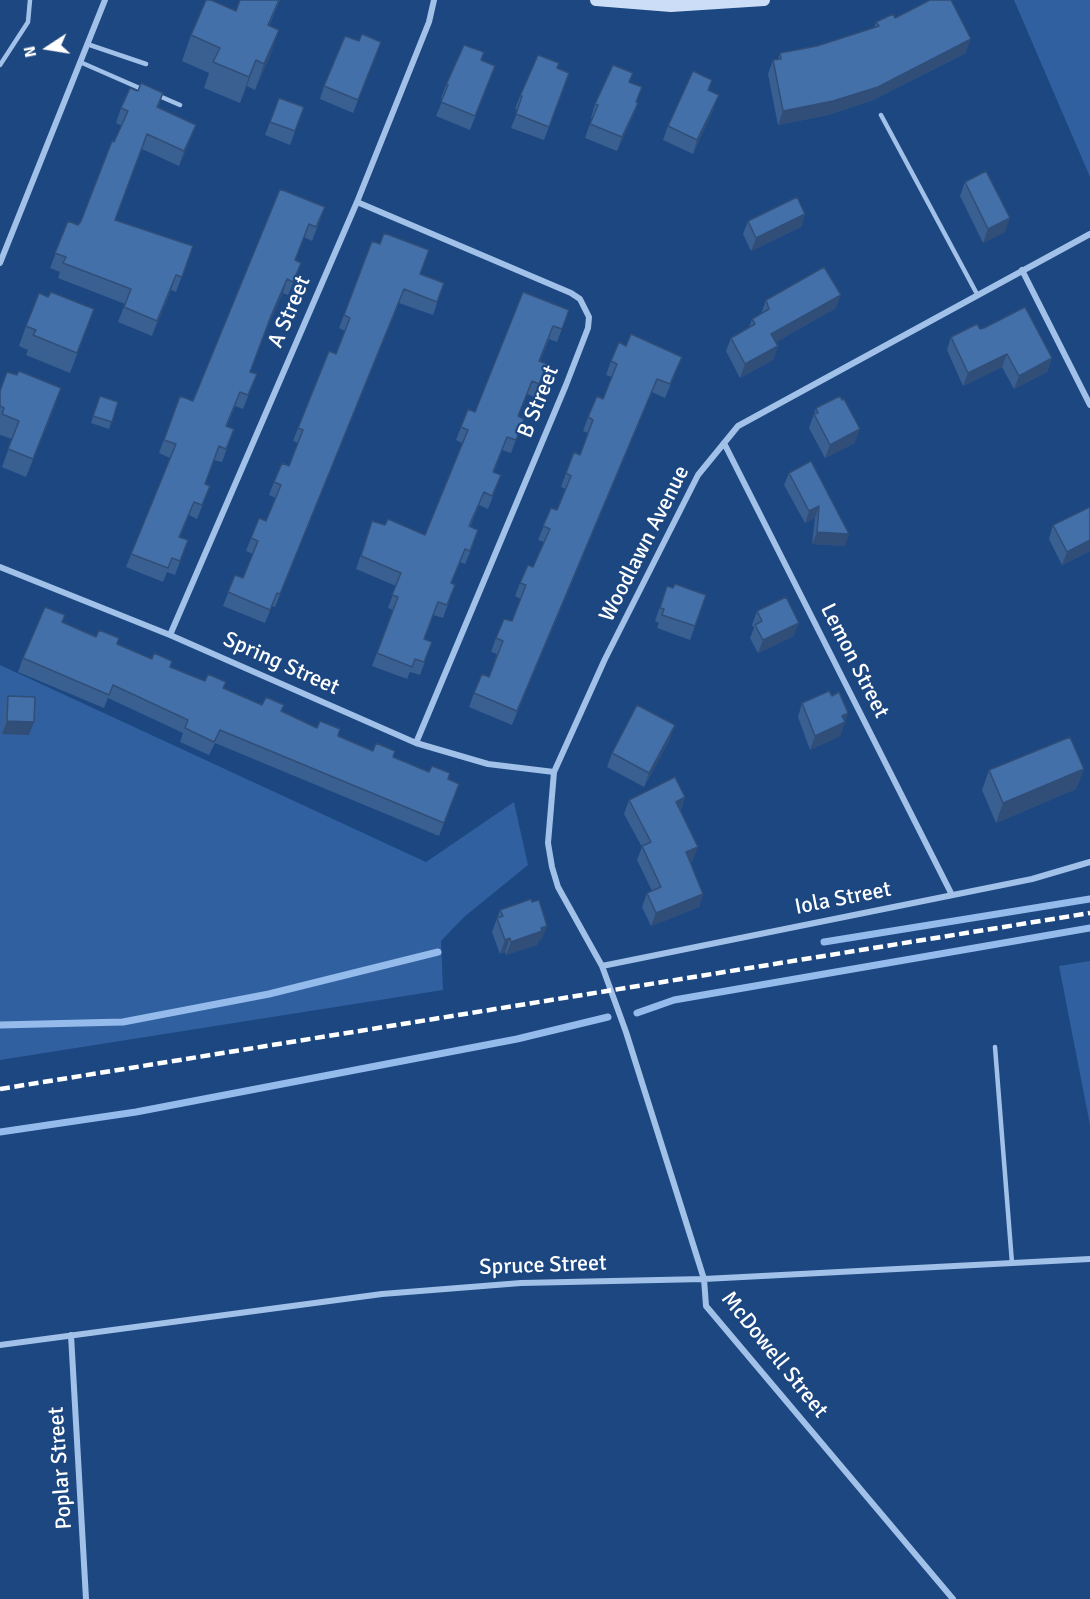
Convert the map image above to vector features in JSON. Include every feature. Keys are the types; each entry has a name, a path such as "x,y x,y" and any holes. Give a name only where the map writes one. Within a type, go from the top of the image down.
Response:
{"street":[{"path":"0,263 105,0"},
{"name":"A Street","path":"171,635 357,202 429,22 434,0"},
{"path":"596,0 681,6 764,0"},
{"name":"B Street","path":"357,202 572,293 586,307 589,317 588,328 566,385 416,743"},
{"name":"Woodlawn Avenue","path":"611,990 602,966 558,886 552,867 548,843 554,772 605,659 698,475 738,426 766,408 1090,234"},
{"path":"1022,270 1090,405"},
{"name":"Lemon Street","path":"724,443 952,895"},
{"name":"Spring Street","path":"0,567 171,635 416,743 488,764 554,772"},
{"name":"Iola Street","path":"602,966 1032,879 1090,862"},
{"name":"McDowell Street","path":"611,990 704,1280 706,1306 953,1599"},
{"name":"Spruce Street","path":"0,1345 382,1294 521,1283 704,1280 1090,1259"},
{"name":"Poplar Street","path":"71,1335 86,1599"}],"lane":[{"path":"0,65 28,22 30,0"},
{"path":"87,44 146,64"},
{"path":"80,62 180,105"},
{"path":"881,115 977,294"},
{"path":"995,1047 1012,1263"}],"shaded area":[{"path":"1014,0 1090,0 1090,177"},
{"path":"0,665 426,862 514,802 528,865 464,917 441,941 443,990 0,1060"},
{"path":"1090,961 1090,1125 1059,966"}],"building":[{"path":"206,0 236,11 240,0 279,0 268,25 279,30 264,64 256,60 249,77 213,62 220,48 191,35"},
{"path":"930,0 951,0 971,39 878,87 833,101 783,111 773,60 781,59 780,53 817,46 879,26 876,22 893,14 895,18"},
{"path":"362,34 381,42 358,100 324,86 345,36 359,41"},
{"path":"464,45 484,52 481,60 495,66 475,116 441,102"},
{"path":"538,55 559,63 557,68 569,73 549,127 516,114 522,96 520,96"},
{"path":"613,65 633,73 629,82 642,87 636,102 638,103 622,137 590,124 598,105 595,104"},
{"path":"693,71 712,80 708,90 719,95 697,140 668,126"},
{"path":"141,83 163,93 157,107 196,125 184,151 147,134 115,220 193,246 182,277 176,275 157,321 124,307 131,289 63,263 66,257 55,253 68,221 78,225 81,221 112,141 114,142 128,111 121,108 130,88 138,91"},
{"path":"279,98 304,107 295,131 270,122"},
{"path":"986,171 1010,218 988,229 965,182"},
{"path":"280,189 325,207 316,227 309,224 295,260 301,263 293,282 287,279 271,316 250,372 257,374 248,395 240,392 226,426 234,429 226,449 219,446 205,484 210,486 202,505 194,502 179,537 188,540 180,561 172,558 168,568 131,554 176,444 164,440 180,396 193,401"},
{"path":"797,197 805,214 756,238 748,221"},
{"path":"384,233 429,250 420,274 444,283 437,302 404,289 280,594 277,593 270,610 228,592 235,575 243,578 258,541 251,538 259,518 266,521 281,485 274,482 282,463 289,466 303,430 298,428 329,351 336,354 350,318 344,315 372,241 380,244"},
{"path":"824,267 841,295 771,334 778,346 745,364 731,338 755,324 752,319 769,309 766,300"},
{"path":"51,292 94,309 77,353 33,335 36,330 26,326 39,293 48,297"},
{"path":"523,292 569,310 562,329 553,326 539,361 547,364 539,384 532,381 518,416 524,419 516,440 507,437 493,472 501,475 492,496 484,492 469,526 478,530 470,551 465,549 451,583 455,585 447,605 438,602 424,639 432,642 424,662 415,659 412,667 377,653 398,597 392,595 401,573 361,556 372,521 385,525 388,519 425,535 468,430 461,427 468,409 475,412"},
{"path":"1025,307 1052,358 1019,376 1007,354 968,373 951,337 977,324 980,329 984,328"},
{"path":"631,334 682,357 670,384 657,379 517,711 474,693 482,674 489,677 503,641 496,638 504,619 512,621 526,585 520,583 528,565 533,567 550,529 543,526 551,508 557,510 571,476 566,473 574,452 580,455 593,420 588,417 597,396 603,399 617,364 611,361 619,342 626,346"},
{"path":"19,371 61,388 33,459 8,449 19,421 2,414 4,408 0,406 0,391 7,372 17,375"},
{"path":"100,396 118,402 112,422 93,416"},
{"path":"840,396 842,400 844,399 860,429 830,445 814,414 818,413 816,408"},
{"path":"811,461 849,534 817,532 819,506 809,511 789,473"},
{"path":"1090,507 1090,540 1067,552 1053,525"},
{"path":"675,584 706,595 695,626 662,615 664,609 660,608 667,586 673,588"},
{"path":"786,597 799,623 763,640 755,625 762,621 757,611"},
{"path":"45,607 65,615 62,622 96,637 99,630 119,638 117,644 152,659 154,653 172,661 170,667 205,681 208,674 226,682 223,688 262,705 266,697 284,705 281,711 317,728 320,721 340,729 338,736 373,751 376,743 395,751 393,757 429,772 432,766 450,773 448,779 459,784 444,823 220,730 214,742 185,728 188,720 113,685 109,695 23,658"},
{"path":"829,691 832,696 839,692 848,713 842,716 845,722 815,736 802,703"},
{"path":"8,696 35,697 34,722 7,721"},
{"path":"637,705 675,725 649,773 612,753"},
{"path":"1070,737 1084,769 1003,803 989,770"},
{"path":"675,777 685,797 676,802 698,847 686,852 703,894 656,913 647,893 661,887 642,846 651,842 629,800"},
{"path":"531,899 532,902 539,900 547,926 541,928 542,931 511,942 510,938 505,940 497,918 503,916 500,910"}],"waterway":[{"path":"824,942 1090,899"},
{"path":"637,1013 674,1000 1090,928"},
{"path":"0,1025 123,1022 269,994 438,952"},
{"path":"0,1132 136,1112 517,1039 608,1017"}],"railway":[{"path":"0,1089 1090,913"}]}
